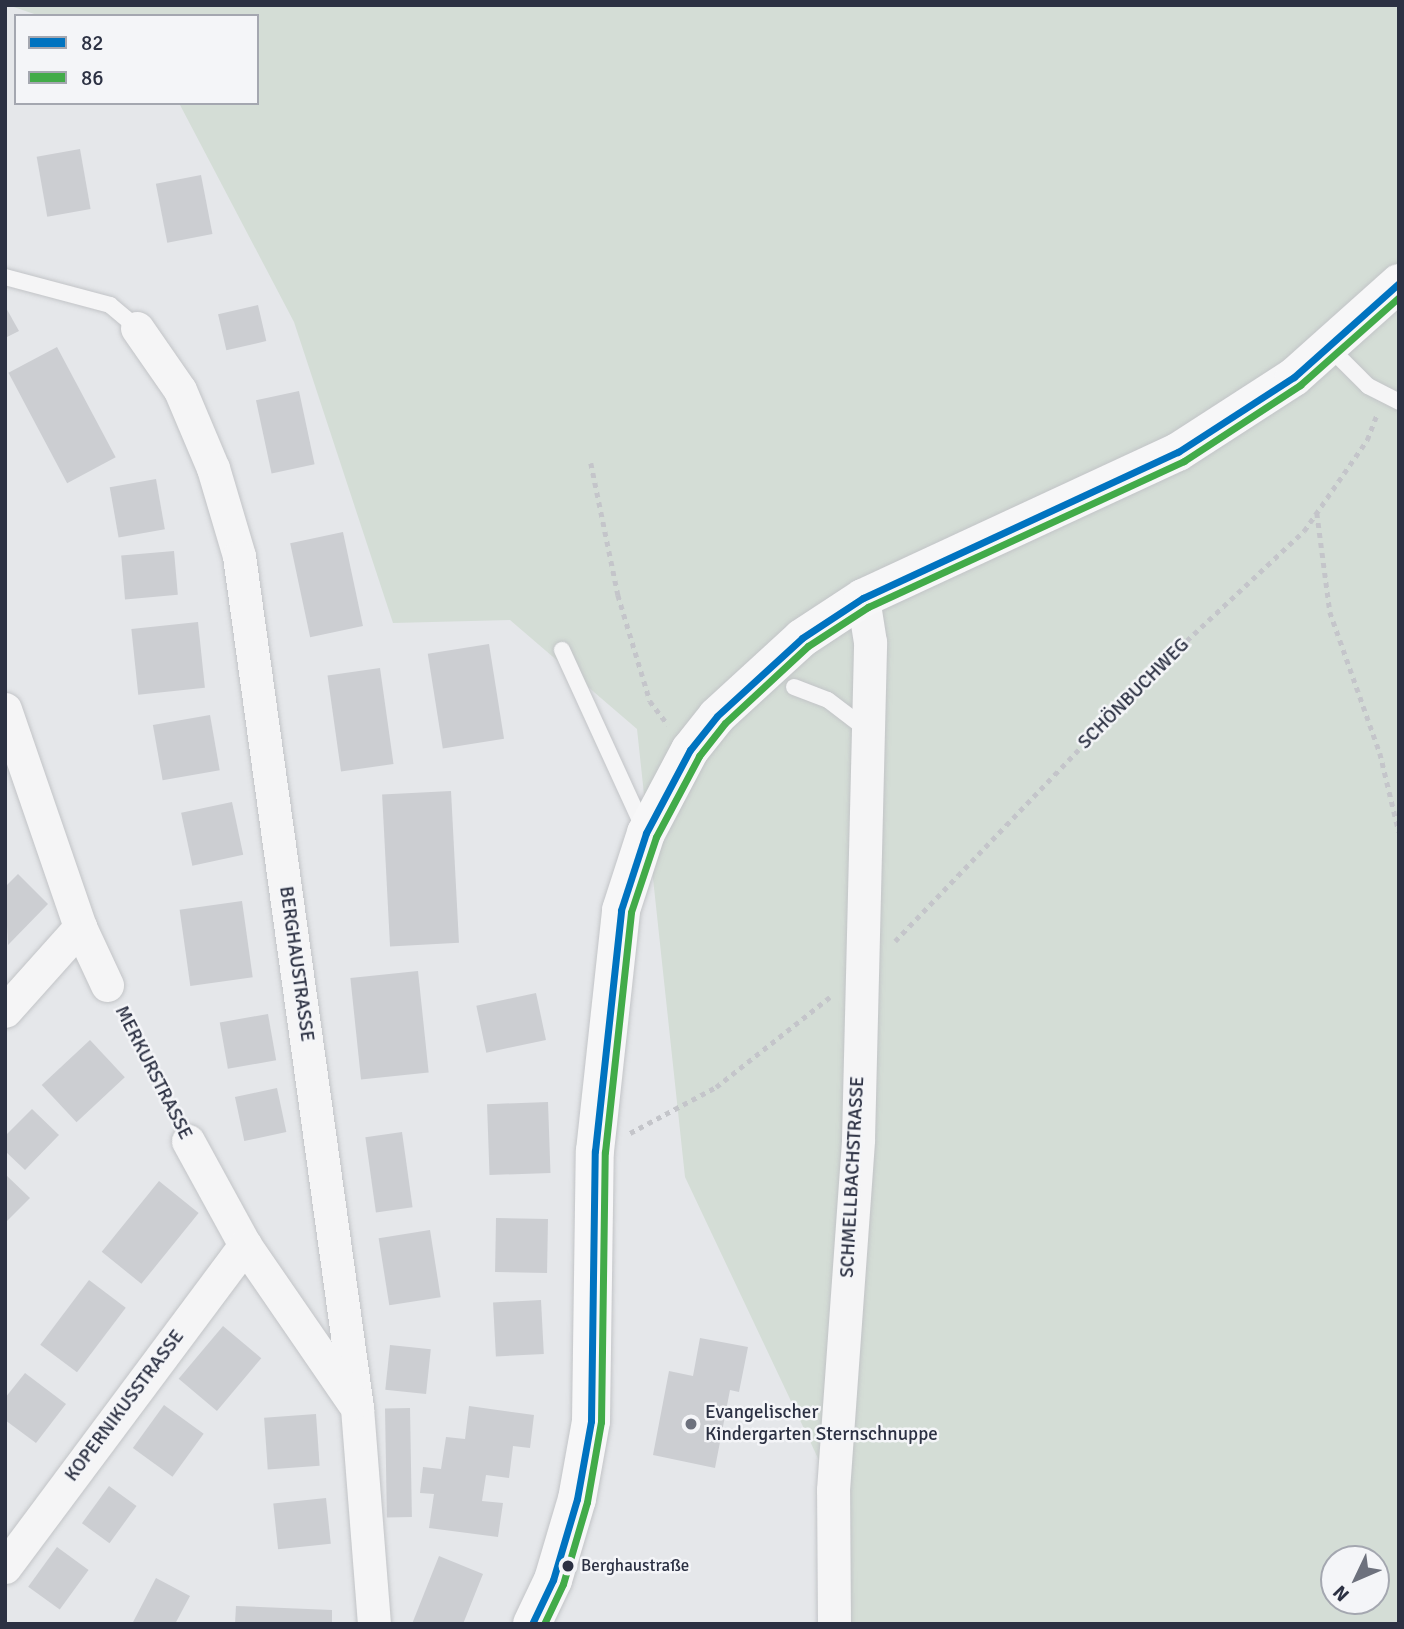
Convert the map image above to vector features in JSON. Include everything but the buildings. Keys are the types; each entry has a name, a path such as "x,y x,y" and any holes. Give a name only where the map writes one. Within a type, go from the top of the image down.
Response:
{"main road":[{"path":"532,1624 553,1580 577,1499 591,1421 595,1151 610,979 621,910 646,833 690,750 726,708 802,638 863,598 1178,452 1256,405 1330,348 1399,283"}],"street":[{"name":"BERGHAUSTRASSE","path":"137,328 180,390 213,468 239,556 357,1408 374,1624"},
{"name":"SCHMELLBACHSTRASSE","path":"835,1624 836,1435 858,1139 870,642 863,598"},
{"name":"MERKURSTRASSE","path":"5,709 80,926 107,985"},
{"path":"5,1011 80,926"},
{"name":"MERKURSTRASSE","path":"188,1141 246,1245 357,1408"},
{"name":"KOPERNIKUSSTRASSE","path":"5,1567 246,1245"}],"lane":[{"path":"5,276 110,305 137,328"},
{"path":"1330,348 1391,399"},
{"path":"562,650 646,833"},
{"path":"794,687 828,700 866,729"}],"path":[{"name":"SCHÖNBUCHWEG","path":"657,1119 734,1075 861,976 1150,676 1317,512 1367,440 1391,399"},
{"path":"591,463 618,594 650,701 690,750"},
{"path":"1317,512 1330,612 1380,753 1399,832"},
{"name":"MERKURSTRASSE","path":"107,985 188,1141"}],"shaded area":[{"path":"8,5 1399,5 1399,1624 834,1624 833,1490 685,1177 637,729 510,620 393,623 294,322 180,105 259,105 259,14 34,14"}],"transit line":[{"name":"82","path":"532,1624 553,1580 577,1499 591,1421 595,1151 621,910 646,833 690,750 717,716 802,638 863,598 1178,452 1294,377 1399,283"},
{"name":"86","path":"544,1624 563,1584 587,1502 601,1422 605,1152 631,912 656,837 699,756 725,723 808,646 868,607 1184,461 1300,385 1399,297"}],"place":[{"name":"Evangelischer Kindergarten Sternschnuppe","path":"691,1424"},
{"name":"Berghaustraße","path":"568,1566"}]}
